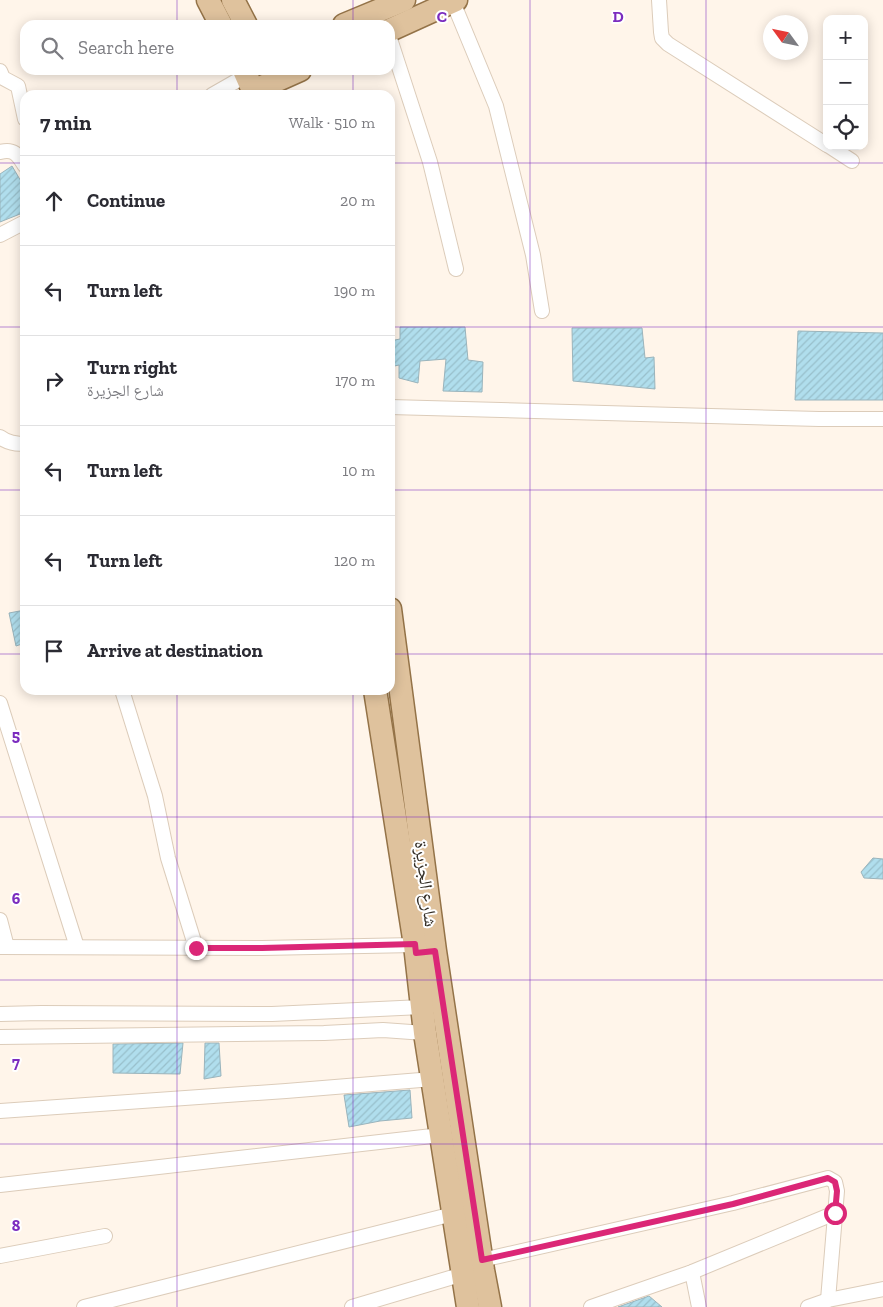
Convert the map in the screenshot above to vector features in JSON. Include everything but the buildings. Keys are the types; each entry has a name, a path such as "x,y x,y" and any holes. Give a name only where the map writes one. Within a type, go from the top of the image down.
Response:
{"main road":[{"path":"208,0 218,20"},
{"path":"233,0 243,20"},
{"path":"356,20 404,0"},
{"path":"395,28 455,1"},
{"path":"260,83 285,75"},
{"name":"شارع الجزيرة","path":"395,661 422,942 422,1007 425,1033 453,1214 490,1307"},
{"name":"شارع الجزيرة","path":"376,695 422,942 476,1268 468,1307"}],"street":[{"path":"659,0 662,38 668,44 823,142"},
{"path":"455,1 496,106 533,255 542,311"},
{"path":"395,54 430,162 456,269"},
{"path":"0,71 7,81 18,86 20,95"},
{"path":"232,90 260,83"},
{"path":"0,152 10,150 20,155"},
{"path":"836,150 852,161"},
{"path":"0,235 20,225"},
{"path":"395,407 819,419 883,419"},
{"path":"0,437 4,440 20,444"},
{"path":"124,695 155,796 168,858 196,948"},
{"path":"0,702 77,947"},
{"path":"0,920 4,947 262,948 422,942"},
{"path":"0,1014 272,1014 422,1007"},
{"path":"0,1037 324,1033 383,1030 425,1033"},
{"path":"0,1111 433,1079"},
{"path":"0,1184 441,1135"},
{"path":"352,1307 476,1268 733,1204 828,1178 835,1182 837,1191 828,1300"},
{"path":"591,1307 692,1272 835,1213"},
{"path":"84,1307 453,1214"},
{"path":"0,1256 105,1236"},
{"path":"692,1272 699,1307"},
{"path":"808,1307 828,1300 883,1289"}],"route":[{"path":"196,948 415,944 416,953 435,951 482,1260 733,1204 828,1178 834,1180 837,1191 835,1213"}]}
